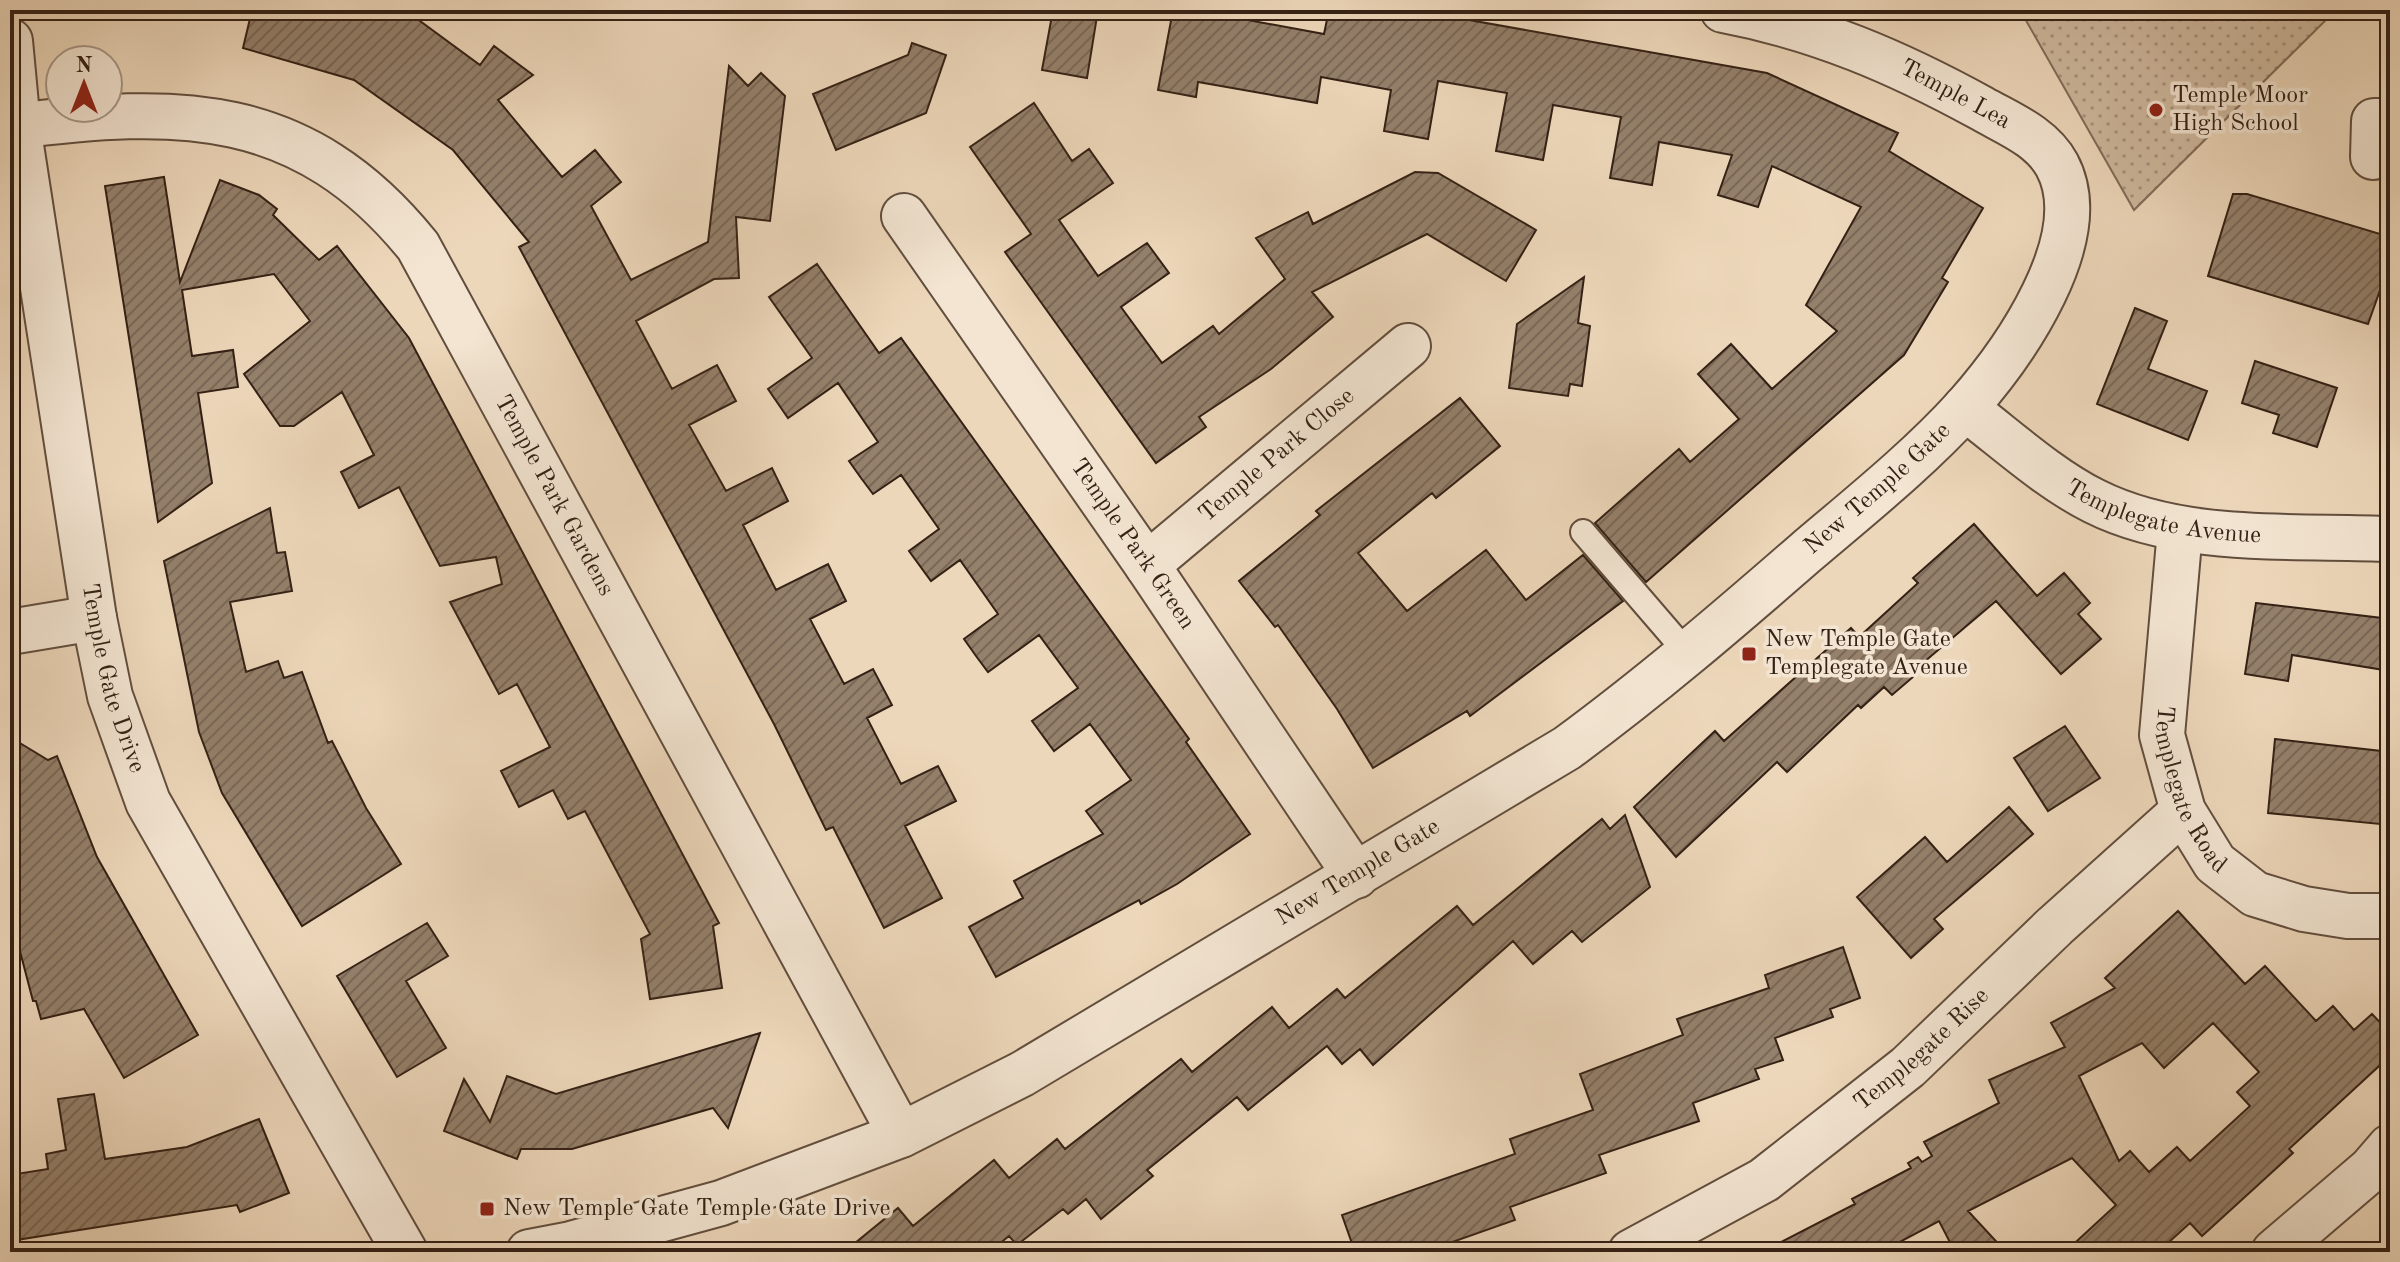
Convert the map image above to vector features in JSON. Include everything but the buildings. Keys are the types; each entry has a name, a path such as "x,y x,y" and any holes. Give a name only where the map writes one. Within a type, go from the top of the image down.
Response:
{"street":[{"name":"Temple Lea","path":"1723,10 1783,22 1905,66 2036,138 2057,166 2067,198 2066,232 2048,283"},
{"name":"Temple Gate Drive","path":"10,41 14,127 94,618 110,696 148,802 405,1252"},
{"name":"Temple Park Gardens","path":"14,127 141,115 205,118 236,124 286,141 324,161 375,198 398,221 418,246 901,1135"},
{"name":"Temple Park Green","path":"904,216 1147,565 1356,876"},
{"name":"New Temple Gate","path":"529,1252 571,1244 721,1203 901,1135 1022,1074 1567,748 1688,654 1873,495 1965,408 2010,351 2048,283"},
{"name":"Temple Park Close","path":"1147,565 1408,346"},
{"name":"Templegate Avenue","path":"1965,408 2092,501 2138,519 2180,530 2390,539"},
{"name":"Templegate Road","path":"2180,530 2162,735 2183,811 2215,863 2255,894 2319,911 2390,916"},
{"path":"10,632 94,618"},
{"name":"Templegate Rise","path":"1631,1252 1764,1180 1908,1067 2055,926 2183,811"},
{"path":"2274,1252 2371,1169 2390,1147"}],"lane":[{"path":"1583,532 1688,654"}],"shaded area":[{"name":"Temple Moor High School","path":"2020,10 2336,10 2134,210"}],"place":[{"name":"Temple Moor High School","path":"2156,110"},
{"name":"New Temple Gate Templegate Avenue","path":"1749,654"},
{"name":"New Temple Gate Temple Gate Drive","path":"487,1209"}]}
